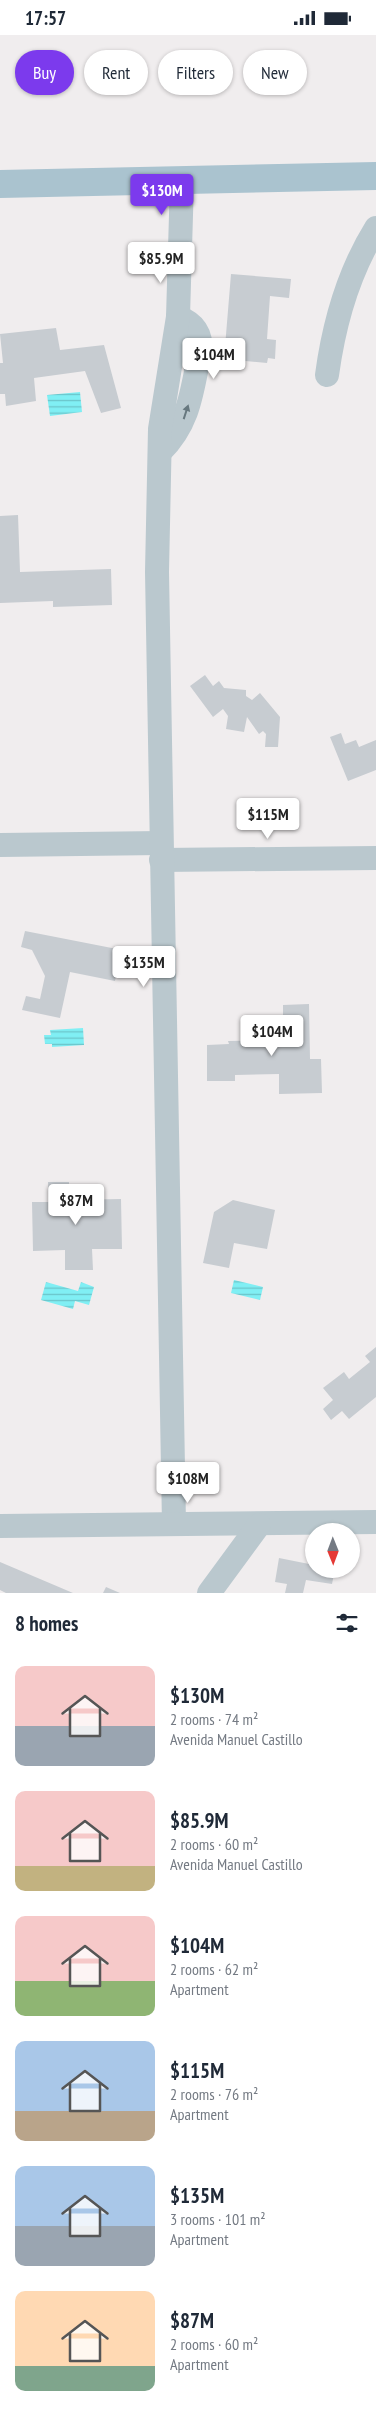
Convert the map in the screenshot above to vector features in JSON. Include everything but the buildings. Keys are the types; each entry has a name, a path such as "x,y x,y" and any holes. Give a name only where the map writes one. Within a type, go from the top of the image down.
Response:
{"main road":[{"path":"0,184 376,176"}],"street":[{"path":"174,1523 157,573 160,452 179,430 186,416 201,343 196,329 191,323 178,317 182,181"},
{"path":"327,375 337,316 346,287 376,228"},
{"path":"0,845 376,858"},
{"path":"0,1526 174,1523 258,1525 376,1522"},
{"path":"209,1593 258,1525"}],"water":[{"path":"80,392 82,412 50,416 47,395"},
{"path":"83,1028 84,1045 52,1047 52,1044 45,1044 44,1035 51,1035 50,1030"},
{"path":"234,1280 263,1287 260,1300 231,1293"},
{"path":"46,1282 78,1291 81,1282 94,1287 89,1305 75,1301 73,1309 41,1300"}]}
